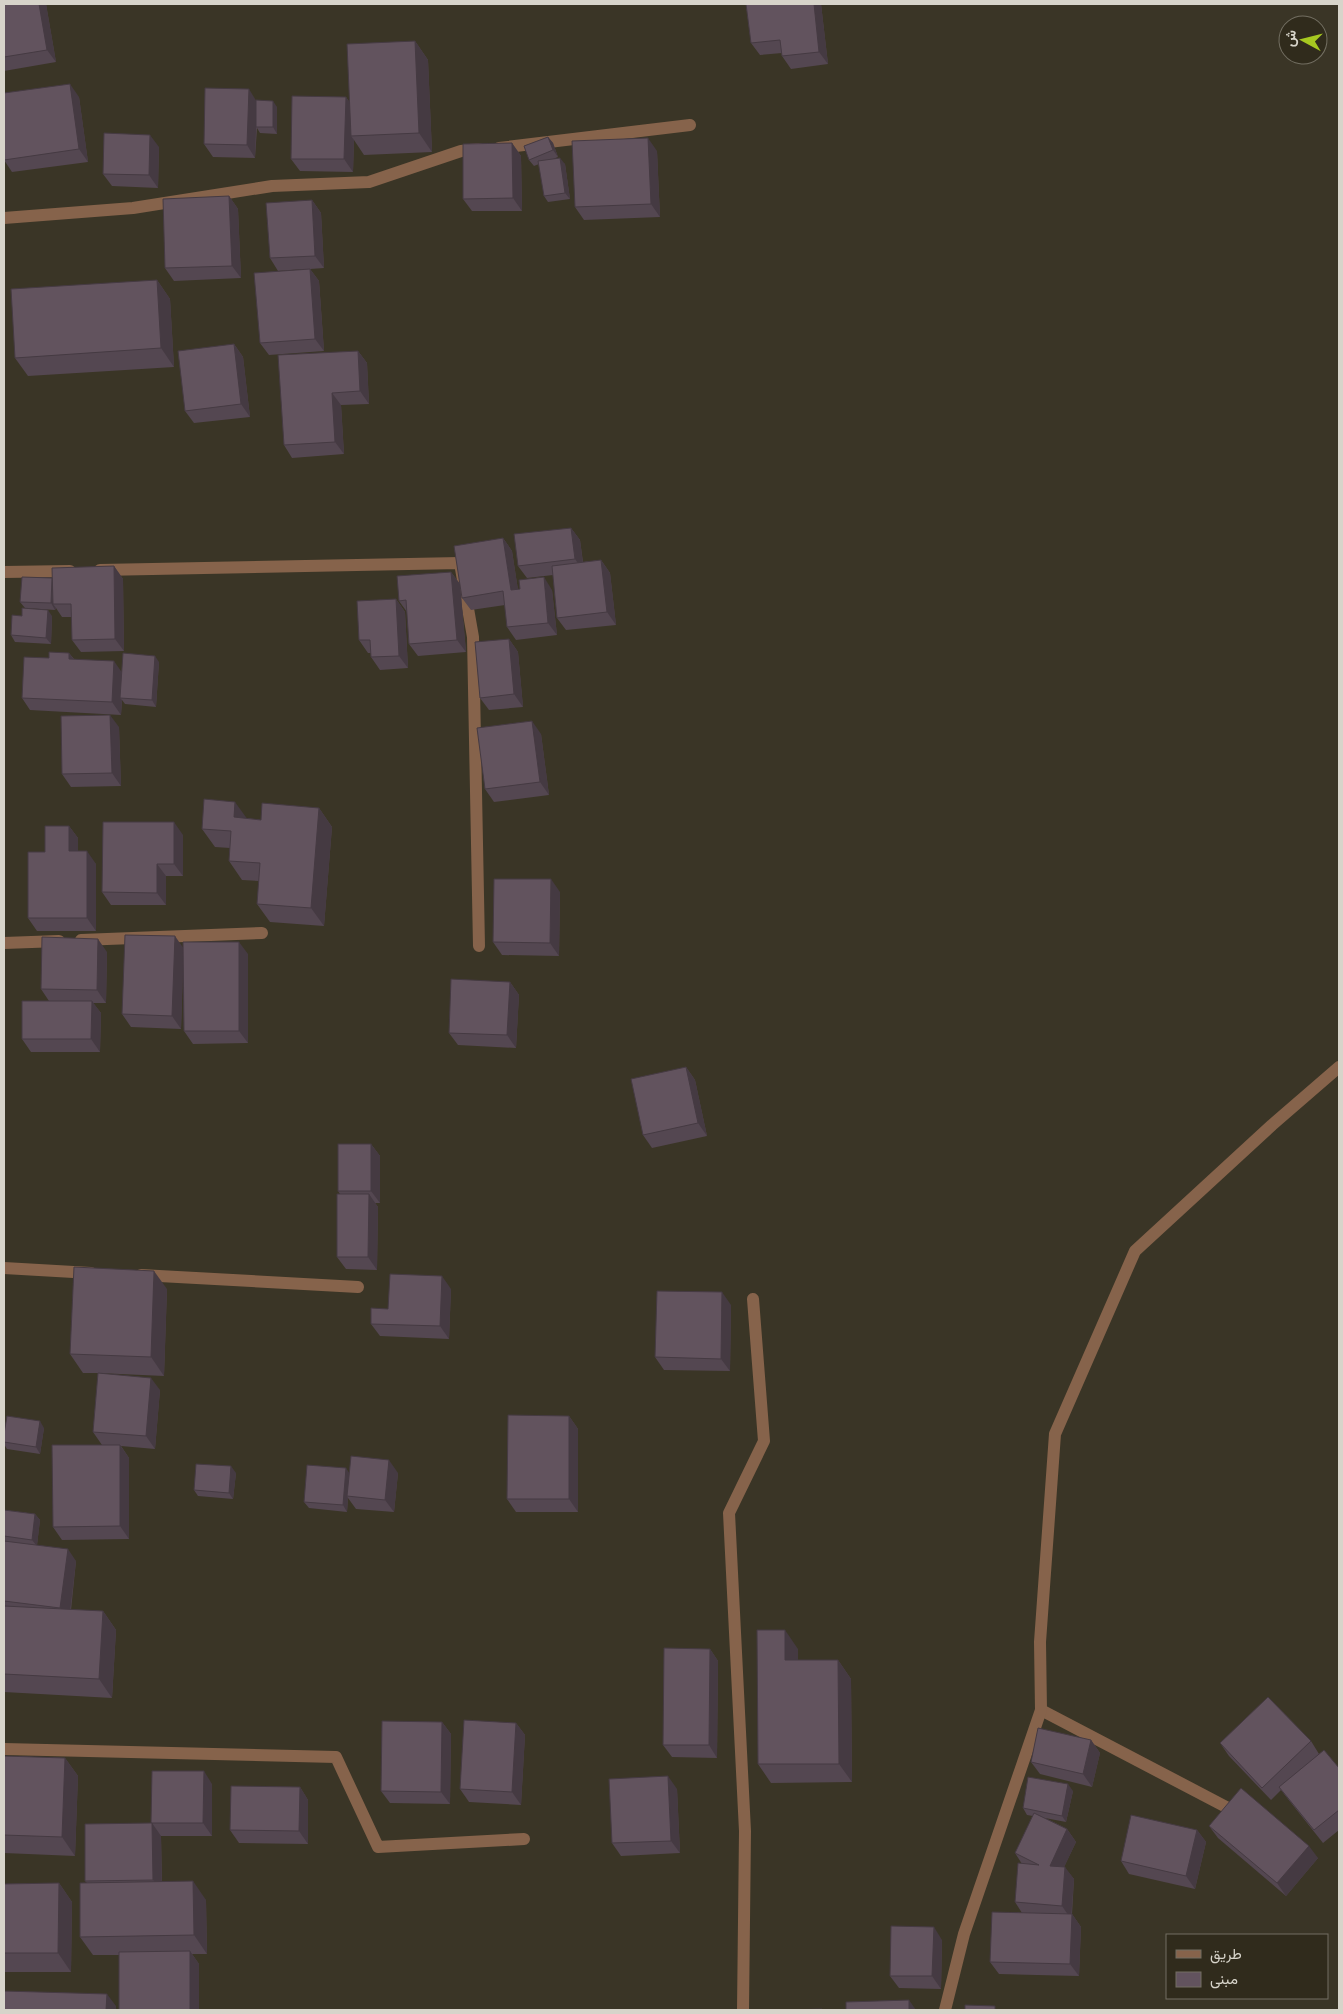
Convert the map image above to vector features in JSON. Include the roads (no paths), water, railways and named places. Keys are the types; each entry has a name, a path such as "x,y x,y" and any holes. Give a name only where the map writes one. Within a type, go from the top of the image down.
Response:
{"street":[{"path":"4,218 133,208 272,186 368,182 461,151 690,126"},
{"path":"4,572 460,563 473,637 478,946"},
{"path":"4,943 262,933"},
{"path":"945,2010 964,1934 1041,1710 1040,1642 1055,1434 1135,1251 1272,1125 1339,1067"},
{"path":"4,1268 102,1273"},
{"path":"132,1275 358,1287"},
{"path":"743,2010 745,1831 729,1513 764,1441 753,1300"},
{"path":"1041,1710 1230,1809"},
{"path":"4,1749 336,1757 378,1847 524,1838"}]}
